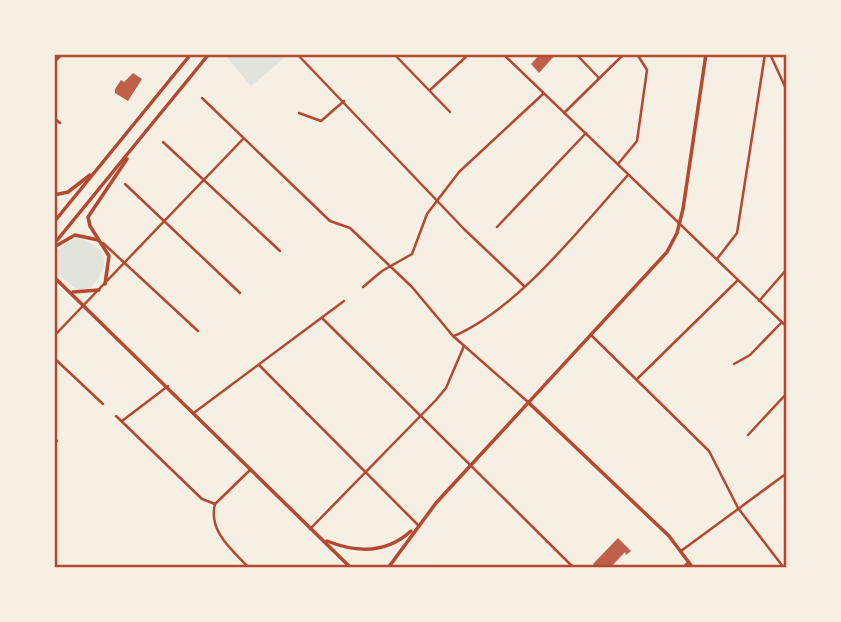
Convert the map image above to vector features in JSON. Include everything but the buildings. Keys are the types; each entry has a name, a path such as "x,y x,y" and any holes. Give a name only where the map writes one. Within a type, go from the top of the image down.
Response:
{"main road":[{"path":"54,62 61,54"},
{"path":"54,222 191,54"},
{"path":"54,246 209,54"},
{"path":"54,277 195,412 310,529 345,549 377,550 403,539 418,525 667,252 679,225 706,54"},
{"path":"105,284 110,261 90,226 89,213 138,142"},
{"path":"54,195 68,192 97,170"},
{"path":"54,246 75,235 100,241"},
{"path":"70,291 99,290"},
{"path":"528,402 660,527 694,568"},
{"path":"388,568 418,525"},
{"path":"324,539 351,568"}],"street":[{"path":"394,54 450,112"},
{"path":"429,91 469,54"},
{"path":"503,54 787,327"},
{"path":"576,54 599,78"},
{"path":"565,113 624,54"},
{"path":"618,164 637,141 647,70 638,54"},
{"path":"716,260 737,233 765,54"},
{"path":"770,54 787,91"},
{"path":"298,55 524,286"},
{"path":"363,287 388,267 412,254 427,214 437,200 469,161 542,94"},
{"path":"202,98 330,220 350,228 412,288 453,337 528,402"},
{"path":"299,113 321,121 344,101"},
{"path":"54,118 60,123"},
{"path":"497,228 586,134"},
{"path":"54,336 244,138"},
{"path":"163,142 280,251"},
{"path":"453,337 473,328 543,269 628,175"},
{"path":"125,184 240,293"},
{"path":"100,241 198,331"},
{"path":"759,301 787,269"},
{"path":"638,378 738,281"},
{"path":"195,412 344,301"},
{"path":"323,319 574,568"},
{"path":"734,364 750,355 782,323"},
{"path":"591,334 709,451 738,508 784,568"},
{"path":"310,529 446,388 464,346"},
{"path":"54,358 103,404"},
{"path":"259,365 418,525"},
{"path":"122,421 168,386"},
{"path":"748,435 787,393"},
{"path":"116,416 202,499 215,504"},
{"path":"248,568 222,540 215,524 215,504 251,469"},
{"path":"681,551 787,473"},
{"path":"682,568 690,562"}],"shaded area":[{"path":"224,54 289,54 251,86"},
{"path":"76,237 95,246 104,257 102,271 90,289 78,290 54,271 54,253"}]}
